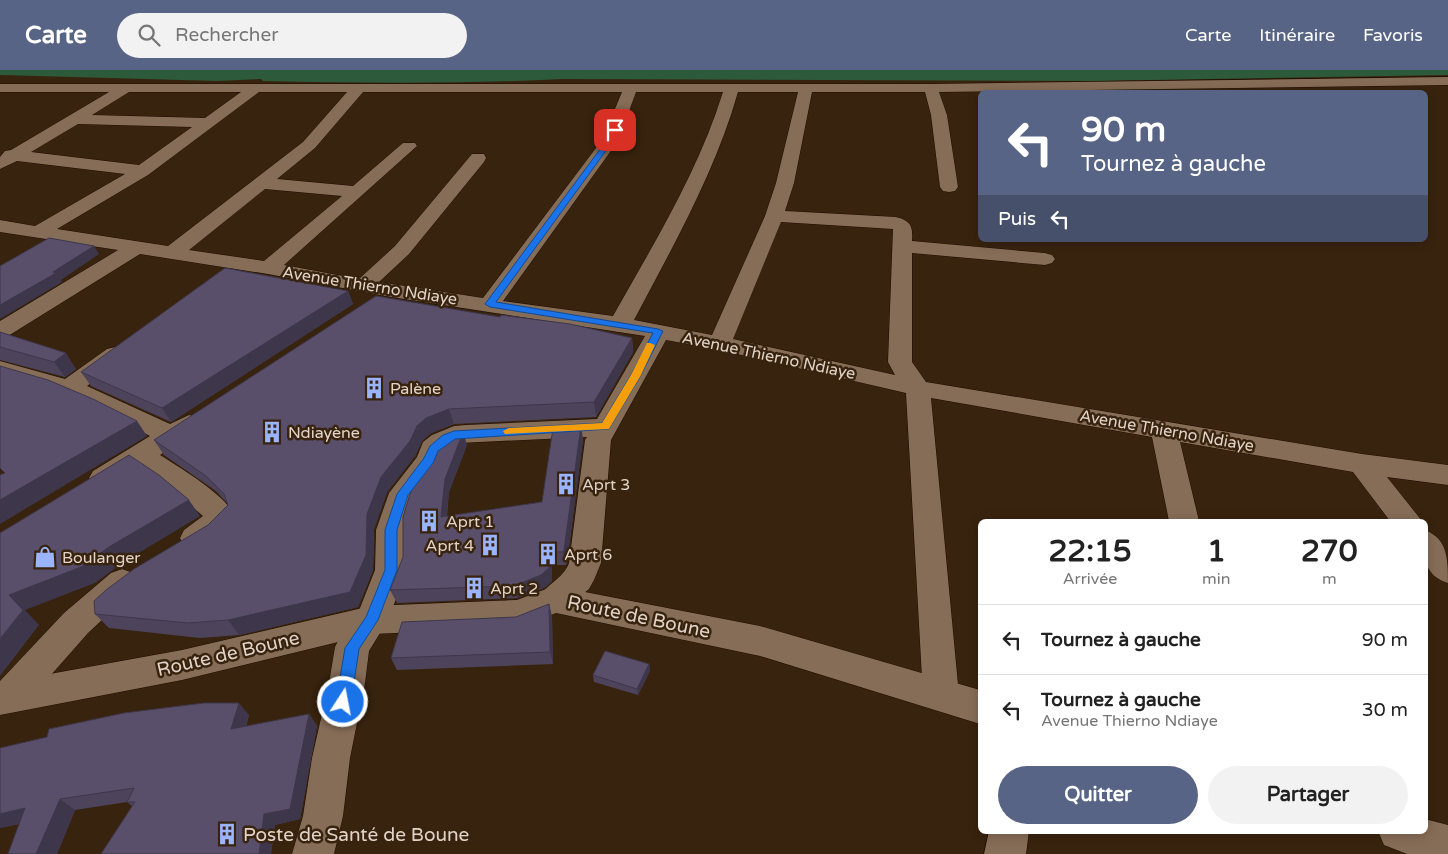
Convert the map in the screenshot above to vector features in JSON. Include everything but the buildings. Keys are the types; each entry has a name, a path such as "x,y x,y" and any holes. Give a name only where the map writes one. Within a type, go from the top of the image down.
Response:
{"street":[{"path":"0,88 931,88 1448,80"},
{"path":"620,324 688,197 719,128 732,87"},
{"path":"0,101 27,88"},
{"path":"0,164 8,155 126,88"},
{"path":"0,244 33,231 142,171 256,88"},
{"path":"490,304 610,141 631,88"},
{"path":"720,343 774,216 785,183 806,88"},
{"path":"931,88 938,114 948,187"},
{"path":"171,254 309,145 358,89"},
{"path":"76,118 210,123"},
{"path":"268,268 409,146"},
{"path":"8,155 142,171"},
{"path":"362,299 478,158"},
{"path":"262,183 357,192"},
{"path":"774,216 896,223 903,226 900,362 918,388 940,695"},
{"name":"Avenue Thierno Ndiaye","path":"0,226 268,268 362,299 391,291 620,324 720,343 918,388 1362,464 1448,476"},
{"path":"902,246 987,252 1045,259"},
{"path":"0,331 136,248"},
{"path":"215,280 237,264"},
{"path":"554,599 578,580 585,563 598,440 636,375 658,331"},
{"path":"69,388 132,342"},
{"path":"0,368 69,388 114,406 172,436"},
{"path":"81,492 212,410"},
{"path":"313,854 323,816 331,758 347,683 352,648 371,620 391,570 391,530 403,494 434,449 441,441 454,435 605,427"},
{"path":"1164,429 1184,519"},
{"path":"4,698 76,623 124,581 215,525 221,519 220,514 181,482 140,455"},
{"path":"1362,464 1405,519"},
{"path":"1428,546 1448,571"},
{"name":"Route de Boune","path":"4,698 182,666 371,620 520,614 554,599 760,641 978,706"},
{"path":"1005,854 1008,834"}],"green space":[{"path":"0,70 1448,70 1448,75 1090,81 562,79 375,83 263,81 261,79 218,81 0,75"}],"slow traffic":[{"path":"509,431 605,427 636,375 650,345"}],"place":[{"name":"Palène","path":"374,388"},
{"name":"Ndiayène","path":"272,432"},
{"name":"Aprt 3","path":"566,484"},
{"name":"Aprt 1","path":"429,521"},
{"name":"Aprt 4","path":"490,545"},
{"name":"Aprt 6","path":"548,554"},
{"name":"Boulanger","path":"45,557"},
{"name":"Aprt 2","path":"474,588"},
{"name":"Poste de Santé de Boune","path":"227,834"}],"route":[{"path":"343,702 352,648 371,620 391,570 391,530 403,494 434,449 441,441 454,435 605,427 636,375 658,331 490,304 610,141 615,130"}]}
